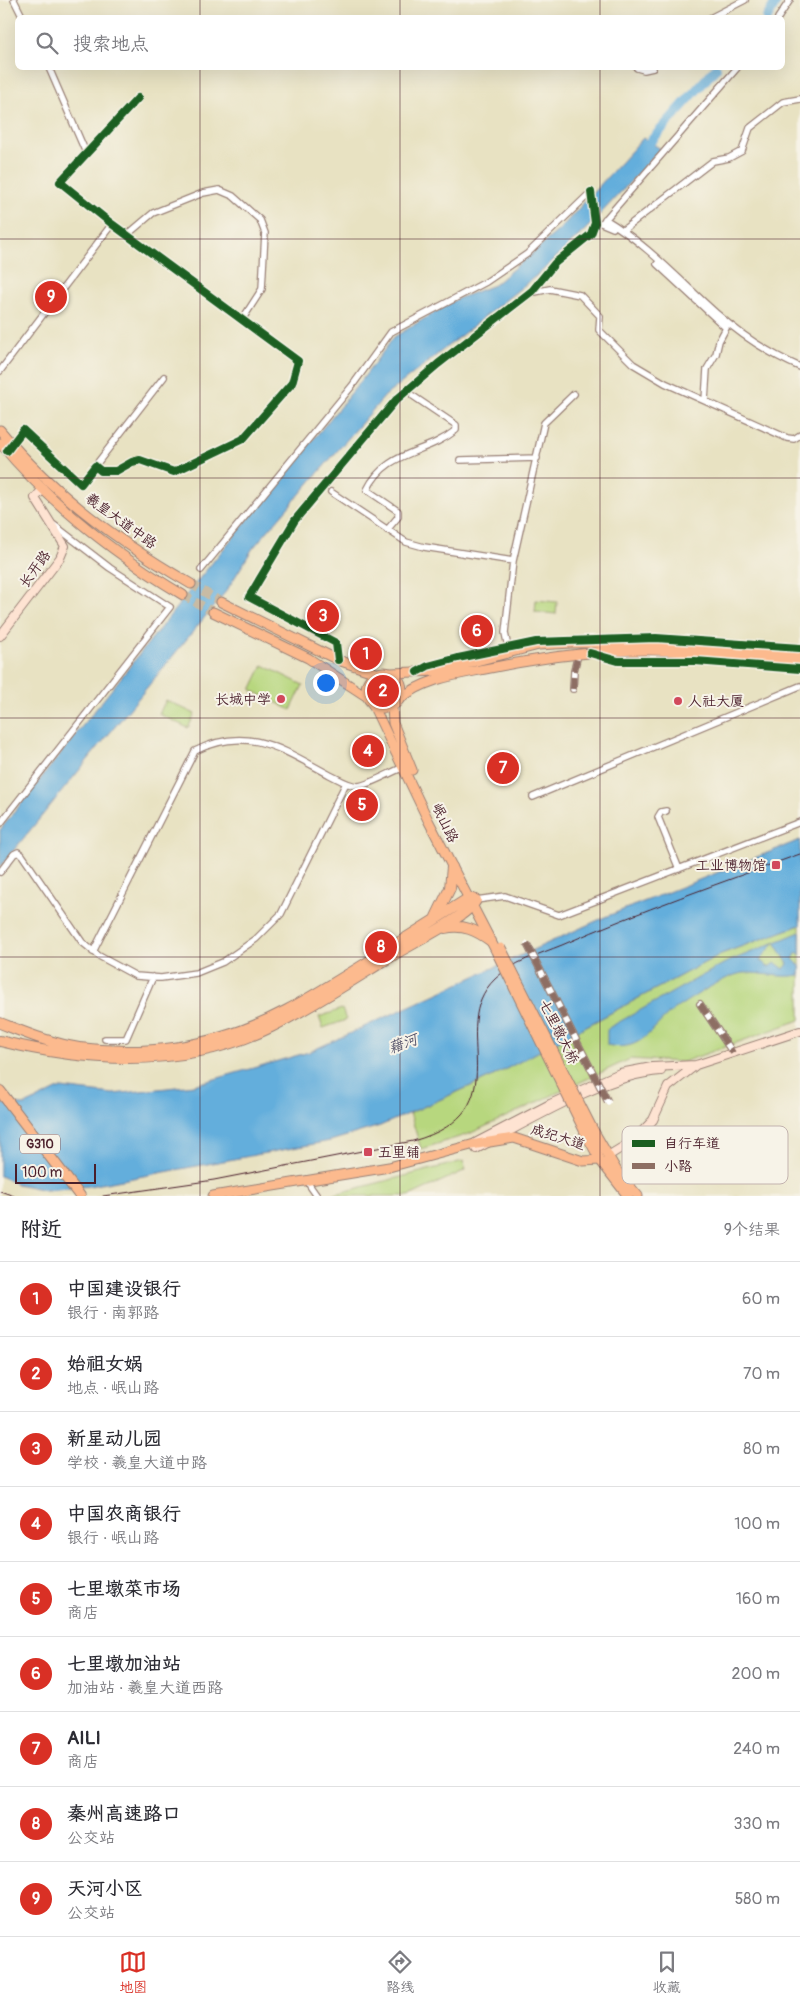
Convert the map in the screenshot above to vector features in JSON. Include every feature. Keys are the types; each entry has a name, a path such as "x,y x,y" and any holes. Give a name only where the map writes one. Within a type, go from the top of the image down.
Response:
{"highway":[{"path":"436,925 450,888 452,867"},
{"path":"0,1041 104,1059 139,1059 181,1055 223,1045 270,1028 473,902"},
{"path":"0,1024 39,1038 79,1048 136,1050 180,1047 222,1037 266,1021 436,925 467,927 490,941"},
{"name":"G310","path":"0,1091 80,1196"},
{"name":"G310","path":"0,1098 76,1196"}],"main road":[{"name":"羲皇大道中路","path":"0,430 9,447 43,489 109,545 183,595"},
{"name":"羲皇大道中路","path":"0,443 9,447 64,497 115,536 191,584"},
{"name":"长开路","path":"0,636 60,558 65,546 35,498 43,489"},
{"path":"221,602 316,650 376,673 437,672 540,645 571,643 649,643 800,654"},
{"path":"213,612 308,658 366,696 373,705 384,708 392,707 417,686 436,680 537,659 578,654 648,650 800,661"},
{"path":"366,696 366,684 376,673"},
{"path":"391,673 401,684 400,699"},
{"name":"岷山路","path":"373,705 452,867 498,950"},
{"name":"岷山路","path":"392,707 393,723 398,740 490,941 498,950"},
{"name":"七里墩大桥","path":"498,950 604,1158"},
{"path":"488,1142 588,1093 622,1079 654,1072 693,1068 800,1031"},
{"path":"473,1147 550,1104 620,1073 652,1067 693,1068"},
{"path":"647,1126 653,1120 668,1087 693,1068"},
{"path":"654,1072 662,1075 668,1087"},
{"path":"523,1124 522,1135 530,1143"},
{"name":"成纪大道","path":"249,1196 390,1172 488,1142 514,1138 583,1161 604,1158"},
{"name":"成纪大道","path":"213,1196 389,1167 473,1147 516,1144 583,1166 604,1158"},
{"path":"604,1158 622,1147"},
{"path":"604,1158 628,1196"},
{"path":"604,1158 622,1178"},
{"path":"627,1184 638,1196"}],"street":[{"path":"14,0 22,15"},
{"path":"716,15 745,0"},
{"path":"780,15 790,0"},
{"path":"50,70 86,153"},
{"path":"338,660 336,643 250,597 296,520 396,400 438,364 530,293 556,262 591,234 735,70"},
{"path":"95,466 101,471 116,471 132,462 140,460 174,472 243,439 292,384 298,361 112,224 60,182 138,98"},
{"path":"623,230 713,161 728,158 742,151 750,128 783,102 800,100"},
{"path":"127,235 153,213 203,193 218,190 233,196 260,220 265,233 262,289 242,320"},
{"path":"202,570 352,386 391,332 486,282 527,254 591,192 600,222 620,231 630,239 726,328 719,341 716,354 707,369 705,401"},
{"path":"600,222 623,230 723,319 778,357 800,367"},
{"path":"0,371 112,224"},
{"path":"530,293 550,289 580,295 600,316 599,330 633,364 665,383 787,438 794,438 800,435"},
{"path":"9,447 23,430 81,484 164,377"},
{"path":"509,652 504,634 514,561 544,423 574,394"},
{"path":"387,530 398,517 398,511 367,490 374,475 388,463 456,430 456,425 413,396"},
{"path":"460,460 537,458"},
{"path":"331,492 406,542 424,547 514,561"},
{"path":"0,824 170,607 110,568 53,525"},
{"path":"573,689 574,671 578,654"},
{"path":"533,797 800,686"},
{"path":"93,952 195,751 212,742 227,739 254,740 283,750 346,783 359,786 404,767"},
{"path":"0,872 14,854 18,852 22,855 82,942 93,952 136,976 153,977 196,973 223,962 256,939 281,914 346,783"},
{"path":"666,810 661,812 658,817 678,869"},
{"path":"473,902 504,896 558,915 800,822"},
{"path":"527,944 608,1102"},
{"path":"105,1040 126,1039 153,977"},
{"path":"700,1004 733,1053"},
{"path":"310,1186 317,1196"}],"green space":[{"path":"536,600 557,602 556,614 535,612"},
{"path":"263,665 303,685 291,710 251,690"},
{"path":"166,700 195,714 188,728 159,714"},
{"path":"800,925 800,1020 683,1062 630,1059 469,1134 421,1149 410,1113 491,1077 721,954"},
{"path":"342,1009 346,1020 323,1028 319,1017"},
{"path":"463,1161 466,1170 409,1196 327,1196"}],"water":[{"path":"643,138 661,149 588,227 542,271 385,396 253,548 227,590 0,867 0,830 203,574 361,381 394,337 457,299 494,285 559,230"},
{"name":"藉河","path":"800,840 800,925 721,954 491,1077 380,1126 330,1141 90,1186 46,1190 17,1184 0,1176 0,1104 25,1105 61,1088 113,1094 194,1085 309,1052 605,917"},
{"path":"800,932 800,955 797,952 793,959 800,966 800,975 785,976 743,973 736,975 709,987 678,1007 639,1041 620,1047 607,1045 607,1030 610,1027 725,963 775,943 760,960 768,967 776,963 784,969 788,964 775,942"}],"waterway":[{"path":"769,15 777,0"},
{"path":"642,151 714,70"}],"tunnel":[{"path":"191,584 221,602"},
{"path":"183,595 213,612"}],"tram line":[{"path":"103,1196 214,1180 413,1141 447,1127 466,1109 474,1089 476,1021 481,999 495,979 502,973 527,959 621,921 800,854"},
{"path":"0,1191 14,1196"}],"marked path":[{"path":"573,689 574,671 578,654"},
{"path":"527,944 608,1102"},
{"path":"700,1004 733,1053"}],"cycle path":[{"path":"7,451 23,430 81,484 95,466 101,471 116,471 132,462 140,460 174,472 243,439 292,383 298,361 112,224 60,182 138,98"},
{"path":"338,660 336,643 249,597 295,520 396,400 438,364 532,291 555,263 591,234 595,223 591,192"},
{"path":"417,672 428,666 458,658 536,642 656,638 800,648"},
{"path":"590,653 618,661 695,661 800,669"}],"place":[{"name":"天河小区","path":"51,297"},
{"name":"新星动儿园","path":"323,616"},
{"name":"七里墩加油站","path":"477,631"},
{"name":"中国建设银行","path":"366,654"},
{"name":"始祖女娲","path":"383,691"},
{"name":"长城中学","path":"281,699"},
{"name":"人社大厦","path":"678,701"},
{"name":"中国农商银行","path":"368,751"},
{"name":"AILI","path":"503,768"},
{"name":"七里墩菜市场","path":"362,805"},
{"name":"工业博物馆","path":"776,865"},
{"name":"秦州高速路口","path":"381,947"},
{"name":"五里铺","path":"368,1152"}]}
